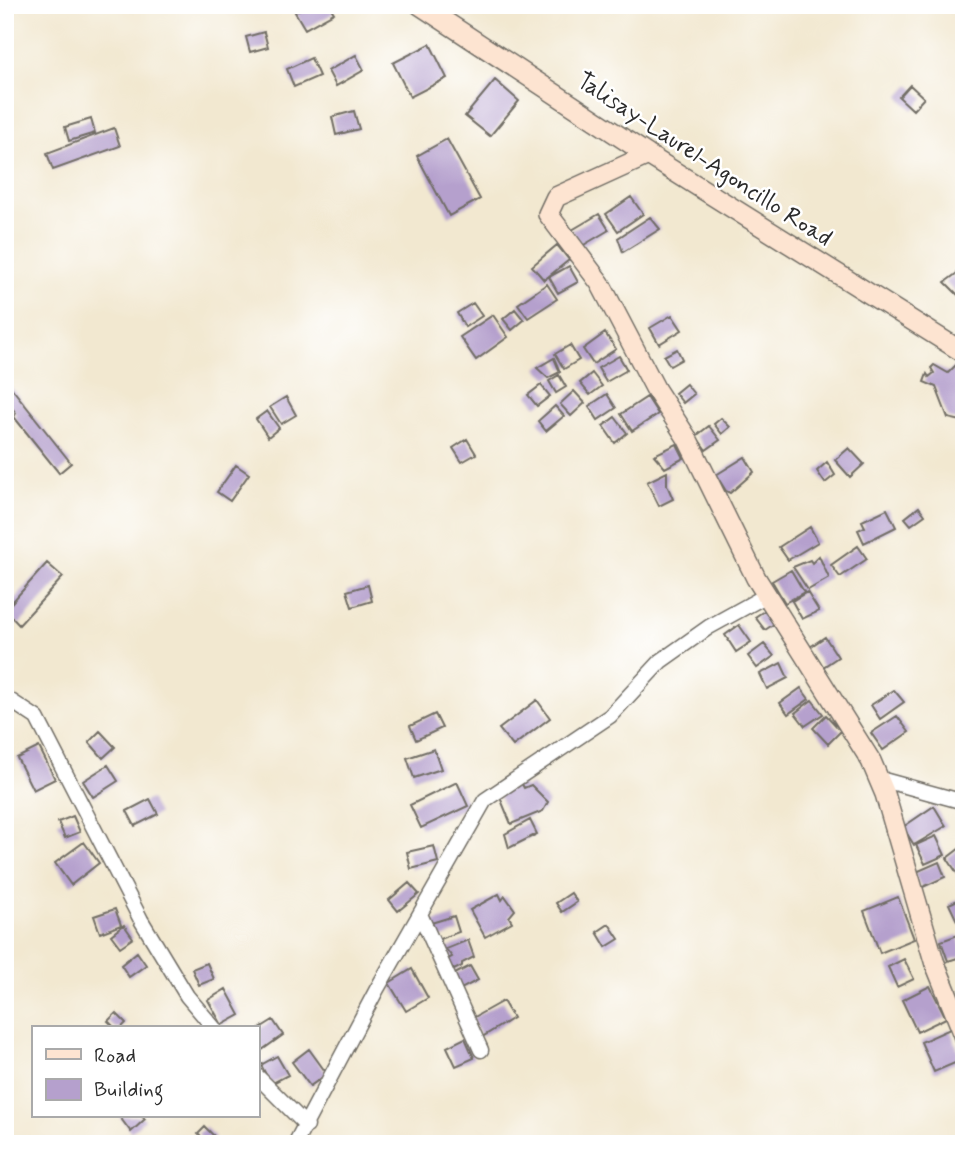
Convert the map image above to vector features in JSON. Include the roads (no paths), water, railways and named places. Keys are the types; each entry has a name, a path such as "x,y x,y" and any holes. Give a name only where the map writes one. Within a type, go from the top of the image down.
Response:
{"street":[{"name":"Talisay-Laurel-Agoncillo Road","path":"419,5 648,155 964,353"},
{"path":"648,155 555,197 548,214 600,283 656,390 687,438 711,492 767,595 880,779 934,961 964,1035"},
{"path":"295,1144 307,1126 377,989 485,800 610,716 661,661 709,627 767,595"},
{"path":"5,697 37,718 141,920 187,996 212,1026"},
{"path":"880,779 964,802"},
{"path":"420,914 481,1050"},
{"path":"259,1078 307,1126"}]}
